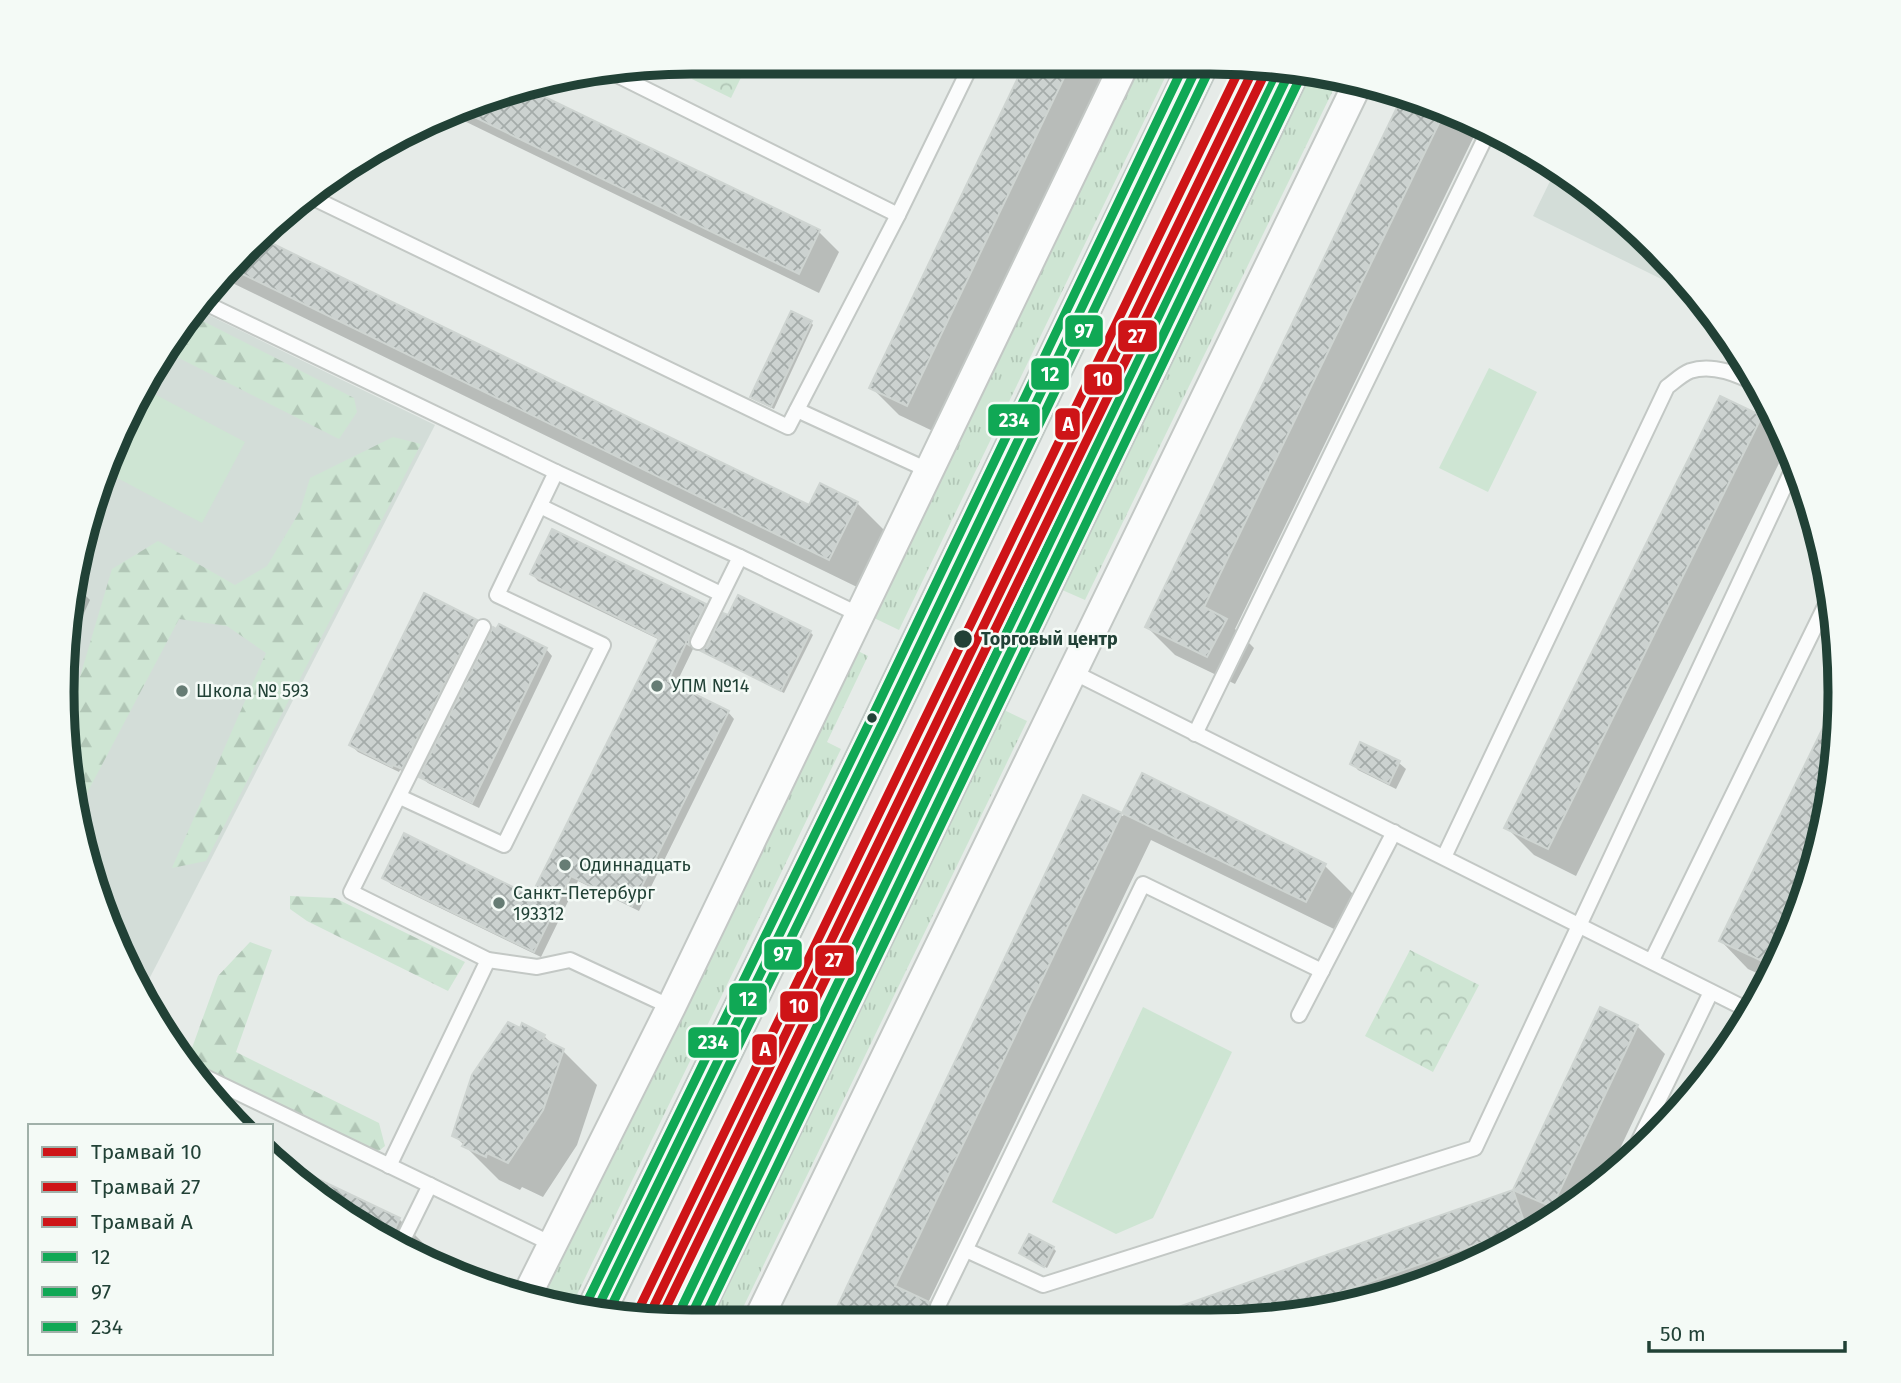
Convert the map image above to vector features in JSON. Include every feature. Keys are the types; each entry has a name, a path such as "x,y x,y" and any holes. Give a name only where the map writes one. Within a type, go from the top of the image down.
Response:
{"main road":[{"path":"600,1302 883,722 1194,74"},
{"path":"694,1310 1286,79"}],"street":[{"path":"531,1288 671,1007 1120,74"},
{"path":"763,1310 1354,91"}],"lane":[{"path":"317,200 788,427 898,215 966,74"},
{"path":"623,78 898,215"},
{"path":"1195,734 1485,138"},
{"path":"209,305 860,615"},
{"path":"1444,857 1667,387 1690,371 1713,369 1740,376"},
{"path":"797,410 930,471"},
{"path":"400,797 504,845 603,645 497,595 556,472"},
{"path":"966,1250 1043,1285 1475,1148 1789,477"},
{"path":"540,506 721,594"},
{"path":"698,642 740,557"},
{"path":"1652,960 1822,612"},
{"path":"483,628 351,892 488,960 537,967 570,960 671,1007"},
{"path":"1073,672 1741,1007"},
{"path":"1299,1015 1394,832"},
{"path":"938,1307 1143,884 1322,971"},
{"path":"389,1166 488,960"},
{"path":"1644,1130 1711,992"},
{"path":"211,1080 552,1244"},
{"path":"404,1238 430,1185"}],"shaded area":[{"path":"1552,177 1617,227 1676,286 1533,216"},
{"name":"Школа № 593","path":"203,312 435,425 147,984 106,890 85,812 75,732 74,692 75,651 85,571 106,493 137,418 156,382"}],"green space":[{"path":"682,74 743,74 731,98"},
{"path":"1134,74 1167,74 899,630 872,617"},
{"path":"1305,81 1335,86 1085,600 1060,589"},
{"path":"198,319 354,398 357,412 339,439 173,355"},
{"path":"1489,368 1537,392 1488,492 1439,468"},
{"path":"151,392 245,442 202,523 113,476"},
{"path":"393,437 421,444 206,861 172,868 266,653 227,626 179,619 84,803 75,732 74,692 112,569 158,541 235,585 267,566 300,511 310,478"},
{"path":"856,650 868,656 827,742 841,749 575,1299 546,1292"},
{"path":"1002,709 1027,721 742,1310 711,1310"},
{"path":"290,896 335,898 465,962 448,991 307,921 290,909"},
{"path":"250,942 272,950 236,1052 379,1123 385,1146 374,1155 199,1064 190,1053 218,976"},
{"path":"1410,950 1479,985 1433,1072 1365,1036"},
{"path":"1143,1007 1232,1052 1153,1218 1116,1234 1052,1202"}],"building":[{"path":"1020,74 1066,74 907,406 869,388"},
{"path":"538,94 820,230 799,274 470,115"},
{"path":"1399,103 1441,119 1204,607 1227,619 1207,657 1145,627"},
{"path":"269,242 809,505 820,483 858,502 829,560 238,272"},
{"path":"791,311 812,321 771,407 750,397"},
{"path":"1720,396 1762,416 1548,849 1504,828"},
{"path":"552,529 706,604 689,638 689,645 686,643 668,681 729,711 632,906 571,876 534,952 382,878 404,833 531,896 659,638 530,574"},
{"path":"424,593 477,620 402,769 393,765 392,767 349,745"},
{"path":"738,595 811,631 781,691 701,651 707,646 723,613 728,615"},
{"path":"499,624 547,648 472,803 419,777 493,627 496,629"},
{"path":"1827,720 1816,812 1786,912 1762,961 1719,941"},
{"path":"1360,742 1400,761 1389,784 1350,764"},
{"path":"1142,773 1326,864 1306,902 1122,813"},
{"path":"1083,795 1122,813 895,1286 929,1302 930,1310 844,1310 837,1307"},
{"path":"1600,1007 1638,1025 1553,1205 1513,1190"},
{"path":"508,1022 520,1028 522,1023 545,1035 543,1039 564,1049 543,1110 508,1163 487,1153 486,1157 462,1146 465,1142 452,1136 472,1075"},
{"path":"303,1172 400,1218 393,1233 348,1205"},
{"path":"1513,1190 1525,1223 1503,1235 1318,1300 1250,1308 1169,1310"},
{"path":"1029,1234 1054,1247 1044,1267 1019,1253"}],"tram line":[{"name":"А","path":"640,1307 1237,75"},
{"name":"10","path":"653,1308 1251,75"},
{"name":"27","path":"665,1309 1263,76"}],"transit line":[{"name":"234","path":"588,1301 872,717 1180,74"},
{"name":"12","path":"600,1302 883,722 1194,74"},
{"name":"97","path":"612,1304 894,727 1207,74"},
{"name":"234","path":"681,1309 1274,77"},
{"name":"12","path":"694,1310 1286,79"},
{"name":"97","path":"708,1310 1299,80"}],"place":[{"name":"Торговый центр","path":"963,639"},
{"name":"УПМ №14","path":"657,686"},
{"name":"Школа № 593","path":"182,691"},
{"name":"Одиннадцать","path":"565,865"},
{"name":"Санкт-Петербург 193312","path":"499,903"}]}
